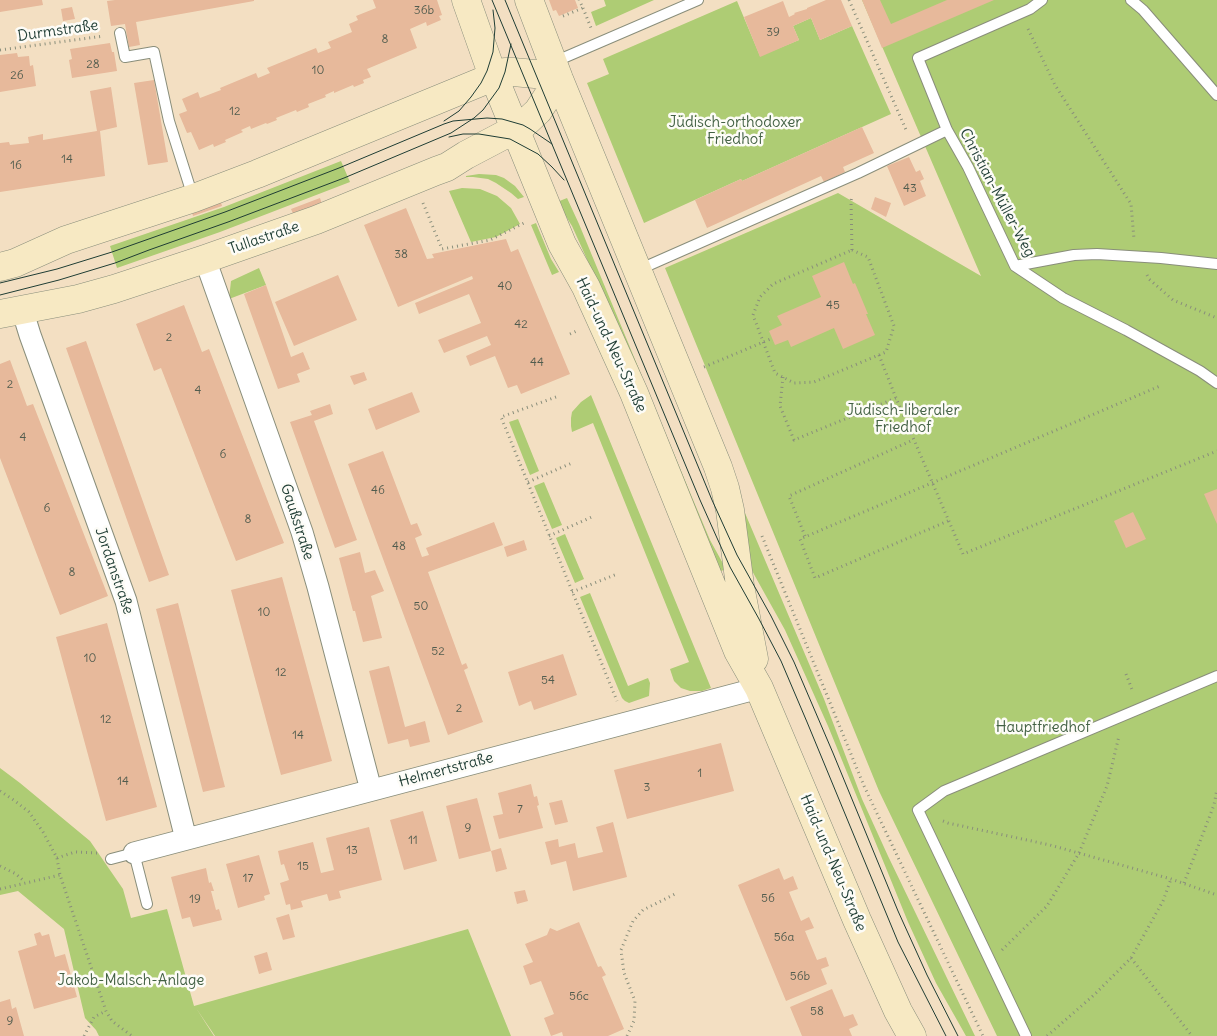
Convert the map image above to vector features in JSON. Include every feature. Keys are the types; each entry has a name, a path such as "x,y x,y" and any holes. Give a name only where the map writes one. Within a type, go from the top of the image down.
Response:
{"main road":[{"name":"Haid-und-Neu-Straße","path":"466,0 494,76 562,244 594,303 634,393 738,651 759,688 857,920 894,1003 912,1036"},
{"name":"Haid-und-Neu-Straße","path":"529,0 706,436 725,488 732,519 740,586 759,688"},
{"path":"0,267 16,263 66,240 194,198 257,174 505,72 535,74 556,70"},
{"name":"Tullastraße","path":"11,312 78,299 205,259 316,220 447,167 523,125 538,110 556,70"}],"street":[{"name":"Gaußstraße","path":"205,259 302,532 318,586 371,790"},
{"name":"Jordanstraße","path":"11,312 30,335 126,601 186,839"},
{"name":"Helmertstraße","path":"134,853 759,688"}],"lane":[{"path":"556,70 698,0"},
{"path":"1020,13 1030,9 1042,0"},
{"path":"1131,0 1143,10 1217,95"},
{"name":"Christian-Müller-Weg","path":"1020,13 918,58 947,130 968,167 1015,266 1063,298 1126,330 1200,371 1217,383"},
{"path":"120,33 125,57 154,52 169,122 194,198"},
{"path":"637,270 858,174 947,130"},
{"path":"1015,266 1074,255 1097,254 1217,264"},
{"path":"1026,1036 918,810 944,791 1217,676"},
{"path":"134,853 147,904"},
{"name":"Helmertstraße","path":"111,859 134,853"}],"path":[{"path":"849,0 913,146"},
{"path":"1020,13 1055,84 1131,204 1135,257 1149,279 1173,300 1217,318"},
{"name":"Durmstraße","path":"0,50 120,33"},
{"path":"420,196 442,249 490,240 524,223"},
{"path":"851,201 852,250"},
{"path":"852,250 868,257 894,326 886,352 814,382 794,383 775,373 763,342 753,315 760,298 773,284 852,250"},
{"path":"705,367 773,338"},
{"path":"879,355 963,554 1217,451"},
{"path":"783,377 780,406 794,440 896,398"},
{"path":"948,520 815,578 800,539 1160,386"},
{"path":"556,397 502,417 626,723"},
{"path":"805,536 789,496 914,440"},
{"path":"528,482 572,463"},
{"path":"549,536 594,516"},
{"path":"762,535 864,786 983,1036"},
{"path":"572,592 617,574"},
{"path":"989,958 1002,950 1048,906 1080,853 1107,786 1121,728 1118,718"},
{"path":"1184,884 1215,806 1217,789"},
{"path":"0,790 29,812 43,832 57,858 60,875 106,1011 112,1021 132,1036"},
{"path":"918,810 948,823 1080,853 1172,879 1217,895"},
{"path":"57,858 74,852 100,854 111,859"},
{"path":"0,866 16,874 25,882"},
{"path":"0,889 60,875"},
{"path":"1047,1036 1094,996 1131,958 1163,901 1172,879"},
{"path":"627,1036 634,1021 636,1002 624,973 621,950 633,921 643,910 676,894"},
{"path":"1131,958 1192,1036"},
{"path":"84,1036 94,1017 106,1011"}],"green space":[{"path":"604,0 654,0 596,26 591,12 606,6"},
{"path":"862,0 1217,0 1217,1036 997,1036 879,791 665,268 838,193 981,276"},
{"name":"Jüdisch-orthodoxer Friedhof","path":"737,1 760,56 799,40 793,26 811,18 820,40 852,26 891,114 644,223 587,83 609,74 603,59"},
{"path":"341,161 350,182 220,232 117,268 110,246 224,207"},
{"path":"479,174 496,175 504,178 515,186 524,197 518,199 488,179 466,177"},
{"path":"462,188 480,189 497,196 511,208 520,224 496,237 471,242 449,191"},
{"path":"567,198 710,540 726,569 714,574 586,257 572,226 557,202"},
{"path":"536,223 551,259 559,272 552,275 531,225"},
{"path":"259,268 266,285 229,299 231,281"},
{"path":"591,395 711,688 702,691 690,691 681,688 674,681 670,669 689,662 593,423 572,432 572,412"},
{"path":"518,419 539,471 530,475 509,422"},
{"path":"544,482 562,525 552,529 534,486"},
{"path":"745,513 824,699 862,799 975,1036 966,1036 936,983 908,922 828,726 785,630 751,569 743,517"},
{"path":"565,534 584,579 575,583 556,538"},
{"path":"590,593 628,686 648,678 650,683 649,696 629,703 622,698 580,597"},
{"name":"Jakob-Malsch-Anlage","path":"0,768 90,841 123,889 131,918 167,909 194,1006 468,929 511,1036 215,1036 196,1008 214,1036 99,1036 85,1018 64,929 18,891 0,895"}],"building":[{"path":"0,0 42,0 43,5 0,12"},
{"path":"373,0 437,0 442,15 439,16 441,20 427,26 426,22 410,29 417,48 367,69 371,77 363,80 364,83 354,87 353,85 334,93 334,91 325,95 326,97 308,104 309,107 276,118 277,120 267,124 251,129 250,126 241,130 243,132 225,140 226,142 214,147 213,144 199,150 191,132 187,133 179,114 187,111 182,99 198,92 200,98 256,73 258,78 270,73 267,68 316,48 318,53 331,48 328,42 352,32 349,24 358,20 356,16 376,8"},
{"path":"549,0 575,0 578,8 559,16 556,10 553,11"},
{"path":"826,0 841,0 852,26 820,40 811,18 793,26 799,40 760,57 744,17 783,1 789,17 794,13"},
{"path":"862,0 880,0 891,24 947,0 994,0 882,48"},
{"path":"107,1 254,1 136,22 140,45 129,47 125,24 111,26"},
{"path":"72,7 75,19 63,21 61,9"},
{"path":"110,43 112,52 114,52 117,71 72,78 69,60 72,59 70,49"},
{"path":"17,53 18,57 29,56 30,66 33,65 36,86 0,92 0,55"},
{"path":"154,80 168,162 148,165 134,83"},
{"path":"111,87 117,127 100,131 105,176 0,192 0,143 9,142 10,145 29,143 28,137 43,134 43,140 97,131 90,91"},
{"path":"862,127 874,153 843,167 845,172 824,182 821,176 707,228 695,200"},
{"path":"909,157 916,172 920,170 924,179 920,181 926,196 904,206 887,166"},
{"path":"875,197 891,203 886,217 871,209"},
{"path":"320,198 322,204 294,216 291,209"},
{"path":"220,199 222,206 193,216 191,209"},
{"path":"406,208 427,259 434,258 432,254 506,239 511,252 518,249 570,374 521,394 517,385 508,388 495,356 470,366 466,356 491,345 487,336 444,353 438,340 481,323 469,294 419,314 415,303 473,279 472,276 398,307 364,225"},
{"path":"844,262 853,284 855,283 875,335 843,349 834,328 791,347 788,340 775,345 769,331 782,325 777,316 821,297 812,276"},
{"path":"338,275 357,320 294,346 275,302"},
{"path":"266,285 291,357 303,352 310,369 297,374 300,382 278,389 244,294"},
{"path":"184,305 202,352 209,349 284,543 236,561 161,368 154,371 136,324"},
{"path":"86,341 169,575 149,582 66,348"},
{"path":"10,360 27,406 33,404 108,596 60,615 0,458 0,364"},
{"path":"364,372 367,380 354,385 350,376"},
{"path":"412,392 420,412 376,430 368,409"},
{"path":"330,404 333,414 314,421 357,540 335,548 290,422 312,415 310,411"},
{"path":"383,451 411,525 417,523 422,535 415,538 422,557 429,555 426,548 494,522 503,545 428,572 462,665 466,663 468,668 464,670 483,722 448,735 348,464"},
{"path":"1217,489 1217,524 1204,494"},
{"path":"1133,512 1146,539 1126,548 1114,521"},
{"path":"524,540 527,550 507,557 504,547"},
{"path":"360,552 365,573 375,570 384,591 371,596 382,638 363,642 339,558"},
{"path":"282,577 332,761 281,775 231,590"},
{"path":"178,603 225,787 203,792 156,609"},
{"path":"107,623 157,807 106,821 56,637"},
{"path":"563,654 577,695 534,710 531,701 519,706 508,672"},
{"path":"389,666 405,727 425,721 430,742 410,747 408,739 388,744 369,671"},
{"path":"721,743 734,791 627,819 614,770"},
{"path":"531,784 534,797 537,796 539,805 537,806 543,828 499,839 493,816 503,814 498,793"},
{"path":"477,798 491,851 459,859 446,806"},
{"path":"562,800 568,822 555,825 549,803"},
{"path":"423,811 437,861 404,870 390,820"},
{"path":"613,822 627,877 573,891 566,861 551,865 545,842 558,839 559,847 575,843 578,858 603,852 596,827"},
{"path":"369,827 382,880 339,891 341,898 329,901 327,894 301,901 303,907 291,910 290,904 286,905 280,883 289,880 284,864 281,865 278,851 313,842 321,873 334,870 326,838"},
{"path":"501,848 507,869 496,872 491,851"},
{"path":"259,855 270,894 264,896 265,900 238,908 226,864"},
{"path":"206,868 209,883 211,882 214,891 211,891 216,910 219,909 222,920 193,927 190,917 182,919 171,877"},
{"path":"779,868 784,880 793,876 798,889 789,892 801,921 809,917 814,928 805,931 817,960 826,957 829,966 821,969 827,984 786,1001 738,885"},
{"path":"525,890 528,901 517,904 514,892"},
{"path":"289,914 295,937 283,940 276,918"},
{"path":"579,922 598,967 601,966 606,975 602,977 624,1029 608,1036 563,1036 562,1032 551,1036 544,1018 554,1014 541,981 530,985 523,966 533,962 525,944 547,935 550,928 557,931"},
{"path":"40,932 42,936 49,934 55,957 65,954 77,997 34,1009 18,951 37,945 34,934"},
{"path":"267,952 272,970 259,974 254,956"},
{"path":"832,989 844,1017 853,1014 858,1025 849,1029 852,1036 802,1036 790,1007"},
{"path":"10,999 12,1009 16,1007 24,1036 0,1036 0,1002"}],"tram line":[{"path":"492,0 700,500 730,567 781,661 898,942 946,1036"},
{"path":"505,0 712,500 737,555 794,662 898,911 927,975 958,1036"},
{"path":"444,121 459,111 481,83 487,71 493,52 495,28 493,10"},
{"path":"0,295 115,263 344,178 451,133 483,110 499,88 505,72 511,44"},
{"path":"0,283 57,269 112,252 225,212 453,121 487,118 502,119 523,125 552,144"},
{"path":"449,137 463,134 479,134 510,139 538,154 564,180"}],"park label":[{"name":"Jüdisch-liberaler Friedhof","path":"903,420"},
{"name":"Hauptfriedhof","path":"1043,728"}]}
